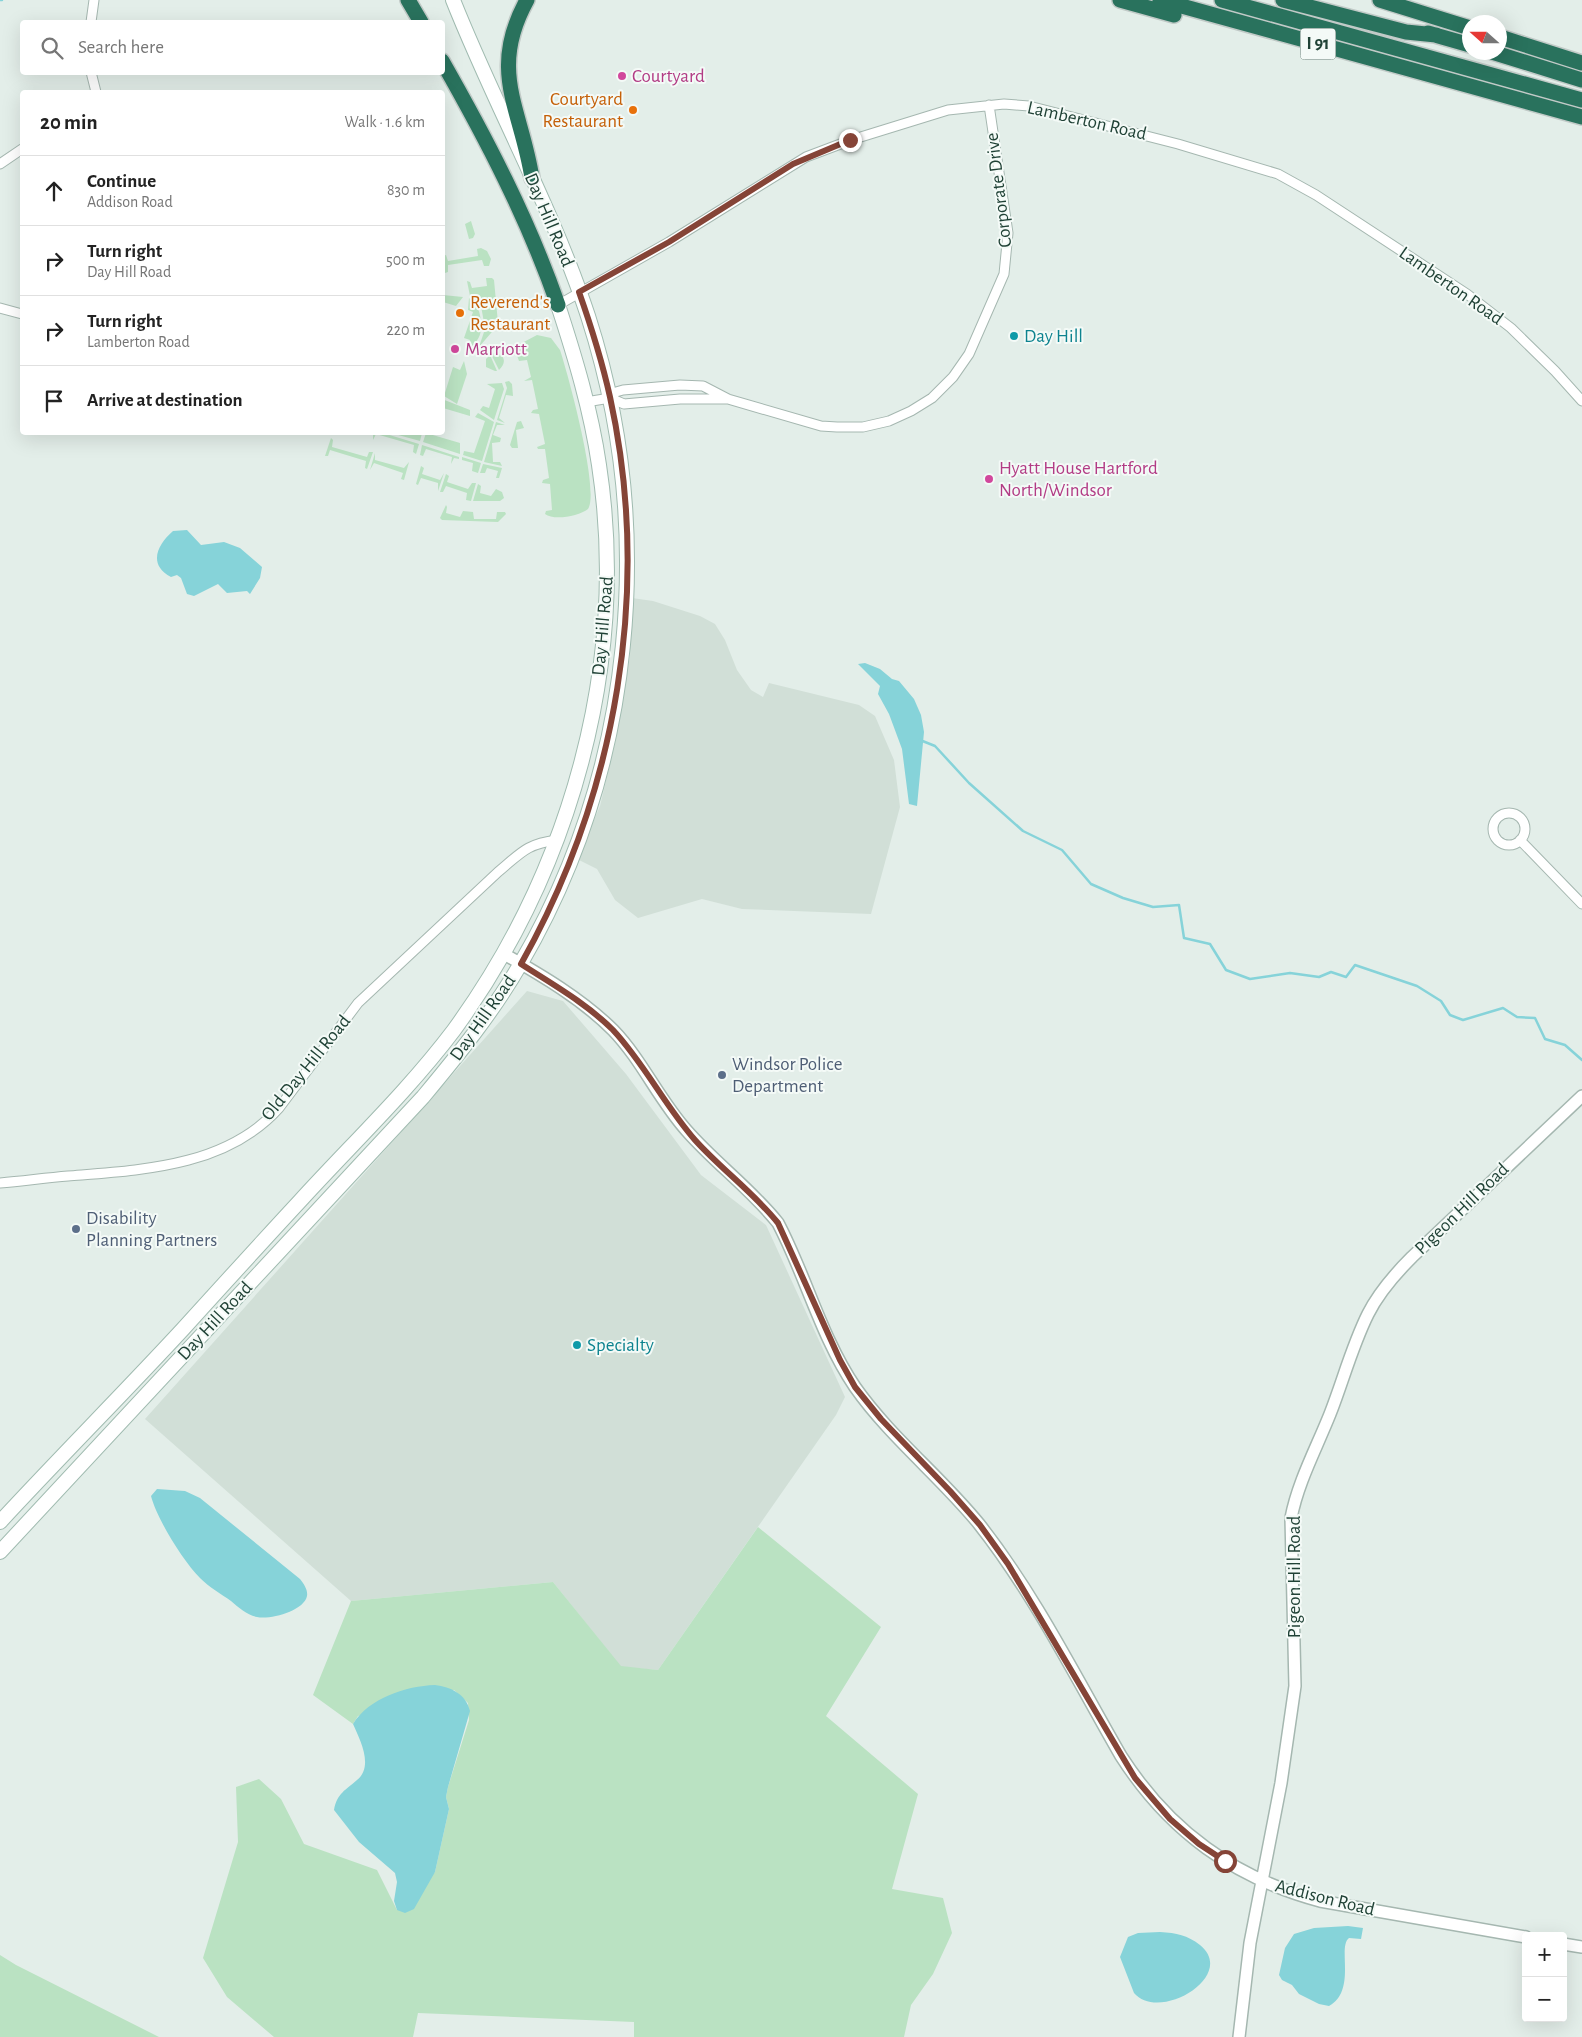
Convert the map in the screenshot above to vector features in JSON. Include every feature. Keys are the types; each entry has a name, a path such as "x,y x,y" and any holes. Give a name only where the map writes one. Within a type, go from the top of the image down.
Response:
{"highway":[{"path":"408,0 420,20"},
{"path":"527,0 512,36 508,74 511,98 532,178"},
{"path":"1120,0 1190,19 1225,18"},
{"name":"I 91","path":"1160,0 1582,117"},
{"path":"1222,0 1582,100"},
{"path":"1249,0 1365,34 1405,51"},
{"path":"1283,0 1406,32 1436,35"},
{"path":"1324,0 1462,43"},
{"path":"1380,0 1462,26"},
{"path":"1507,40 1582,63"},
{"path":"1507,57 1582,80"},
{"path":"445,66 505,176 536,247 558,305"}],"main road":[{"name":"Day Hill Road","path":"0,1552 423,1098 481,1025 521,964 542,924 573,855 591,804 609,734 620,678 628,568 626,515 621,465 610,398 579,292 532,178 453,0"},
{"name":"Day Hill Road","path":"0,1522 131,1384 434,1055 464,1015 504,954 532,898 557,840 575,787 589,730 598,682 605,625 608,573 605,516 598,455 586,402 558,305"},
{"path":"605,625 625,624"},
{"path":"589,730 609,734"},
{"path":"248,1257 261,1271"},
{"path":"131,1384 145,1396"}],"street":[{"path":"90,20 94,0"},
{"path":"92,75 96,90"},
{"name":"Lamberton Road","path":"558,305 669,242 806,157 907,121 948,110 989,106 1029,106 1046,109 1278,174 1316,195 1467,294 1511,328 1555,371 1582,401"},
{"name":"Corporate Drive","path":"610,398 616,392 623,390 687,385 710,388 728,399 820,426 863,427 889,421 911,411 932,398 952,377 969,354 992,306 1004,274 1008,233 989,106"},
{"path":"0,164 20,150"},
{"path":"0,308 20,313"},
{"name":"Corporate Drive","path":"586,402 610,398 624,404 680,399 728,399"},
{"name":"Old Day Hill Road","path":"0,1183 170,1166 215,1151 254,1130 269,1120 347,1017 371,991 522,852 534,843 557,840"},
{"path":"1520,840 1582,904"},
{"name":"Addison Road","path":"504,954 579,1001 613,1030 681,1124 701,1147 766,1208 778,1223 789,1243 837,1353 855,1387 881,1419 956,1498 1008,1564 1135,1778 1170,1819 1199,1844 1261,1881 1320,1901 1522,1936"},
{"name":"Pigeon Hill Road","path":"1239,2037 1250,1943 1281,1783 1295,1686 1291,1518 1297,1492 1330,1413 1360,1330 1376,1300 1392,1277 1582,1096"},
{"path":"1567,1945 1582,1947"}],"shaded area":[{"path":"632,598 653,601 700,616 715,624 725,640 737,670 751,690 763,697 769,683 859,705 875,716 894,760 900,807 871,914 742,909 702,899 638,918 615,900 597,869 577,859 600,806 616,739 630,656"},
{"path":"527,991 563,1001 626,1074 701,1175 766,1225 845,1397 836,1415 658,1670 621,1667 553,1582 351,1601 145,1419"}],"green space":[{"path":"471,221 475,234 473,238 469,239 465,224"},
{"path":"481,248 487,251 491,259 489,266 484,266 482,260 448,265 448,272 445,273 445,255 448,261 478,256 477,249"},
{"path":"486,278 494,280 498,323 485,328 481,306 470,296 467,281 470,282 472,288 487,286"},
{"path":"445,295 463,297 456,306 445,303"},
{"path":"469,298 477,304 481,318 481,329 474,345 468,350 470,340 464,338 473,312 468,310"},
{"path":"497,326 479,347 484,332"},
{"path":"537,335 551,338 560,350 576,406 587,457 591,498 588,509 579,514 566,517 554,517 545,514 546,511 552,510 550,484 542,483 543,480 549,478 545,449 538,449 537,447 545,444 539,414 531,413 533,410 538,409 532,380 524,381 531,377 527,360 519,361 515,350 520,344"},
{"path":"496,353 503,357 504,361 499,370 491,354"},
{"path":"490,355 497,371 486,367 486,359"},
{"path":"464,361 467,374 457,404 445,397 445,393 453,367 460,370"},
{"path":"509,381 512,384 513,396 506,395 499,418 505,423 497,420 507,388 505,382"},
{"path":"502,383 504,389 494,420 480,410 483,406 489,408 495,389 487,384"},
{"path":"445,400 470,410 470,416 445,409"},
{"path":"478,413 494,422 482,461 463,455 464,451 474,453 485,421 475,417"},
{"path":"521,421 524,428 516,430 518,448 512,448 510,445 517,422"},
{"path":"496,422 505,425 497,425 493,435 501,438 500,442 492,443 493,462 500,462 502,466 484,462"},
{"path":"379,435 390,435 419,444 416,454 413,452 414,445"},
{"path":"398,435 421,435 420,441"},
{"path":"425,435 433,435 460,443 460,454 423,442"},
{"path":"331,438 333,440 332,447 367,457 369,452 373,452 367,469 365,468 366,461 330,450 328,456 325,456"},
{"path":"422,445 459,457 459,459 454,458 451,464 452,457 426,449 423,456 420,455"},
{"path":"375,453 375,460 404,468 409,462 404,480 401,479 403,473 374,463 370,470"},
{"path":"462,457 481,463 478,473 472,471 473,463 462,460"},
{"path":"483,464 502,468 499,478 496,478 498,471 487,468 485,473 480,473"},
{"path":"421,466 424,468 422,474 440,480 444,473 438,491 438,483 421,478 418,485 416,484"},
{"path":"446,474 449,476 447,482 468,489 472,483 476,483 471,501 466,500 467,493 446,486 443,492 440,492"},
{"path":"478,484 481,486 480,493 491,496 496,489 502,492 504,498 500,501 473,501"},
{"path":"446,505 446,513 460,517 463,511 473,512 474,519 496,519 497,512 505,512 506,514 498,522 442,520 440,518"},
{"path":"758,1527 881,1627 826,1716 918,1794 892,1889 943,1898 952,1933 933,1974 911,2005 904,2037 634,2037 634,2022 418,2013 413,2037 274,2037 227,1997 203,1958 238,1842 236,1787 259,1779 281,1799 304,1844 377,1870 397,1910 435,1872 449,1809 446,1797 448,1787 469,1720 468,1703 454,1690 358,1716 353,1724 313,1695 351,1601 553,1582 621,1666 658,1670"},
{"path":"0,1955 16,1965 159,2037 0,2037"}],"water":[{"path":"187,530 201,545 224,542 240,548 262,567 260,578 250,594 247,591 227,593 218,584 194,596 187,594 181,578 177,575 171,577 164,572 157,560 159,548 173,531"},
{"path":"865,663 880,669 892,679 899,681 914,699 921,715 924,732 917,806 909,804 902,749 889,714 878,694 880,686 858,664"},
{"path":"157,1489 185,1491 200,1498 300,1579 307,1592 305,1601 300,1606 286,1613 263,1618 243,1611 211,1587 193,1571 171,1539 151,1496"},
{"path":"435,1685 457,1692 465,1700 470,1711 448,1787 446,1797 449,1809 435,1872 414,1909 405,1913 397,1910 394,1901 397,1882 395,1873 359,1842 334,1810 337,1800 357,1780 365,1768 364,1753 353,1724 360,1715 378,1700 389,1695 412,1688"},
{"path":"1348,1926 1363,1928 1361,1939 1349,1938 1346,1943 1342,1990 1337,1999 1329,2006 1319,2004 1299,1994 1292,1985 1282,1980 1279,1975 1285,1948 1294,1934 1314,1928"},
{"path":"1160,1932 1182,1935 1200,1945 1209,1957 1209,1970 1202,1982 1191,1992 1176,1999 1160,2003 1146,2001 1134,1993 1120,1957 1128,1937 1138,1933"}],"waterway":[{"path":"920,740 935,746 969,783 1023,831 1062,850 1091,884 1123,898 1153,907 1179,905 1184,938 1210,944 1226,970 1250,979 1290,973 1319,977 1331,972 1346,977 1355,965 1417,986 1441,1001 1450,1015 1463,1020 1503,1008 1517,1017 1535,1018 1545,1039 1565,1045 1582,1060"}],"place":[{"name":"Courtyard","path":"622,76"},
{"name":"Courtyard Restaurant","path":"633,110"},
{"name":"Reverend's Restaurant","path":"460,313"},
{"name":"Day Hill","path":"1014,336"},
{"name":"Marriott","path":"455,349"},
{"name":"Hyatt House Hartford North/Windsor","path":"989,479"},
{"name":"Windsor Police Department","path":"722,1075"},
{"name":"Disability Planning Partners","path":"76,1229"},
{"name":"Specialty","path":"577,1345"}],"route":[{"path":"850,140 793,164 669,242 579,292 600,356 610,398 622,473 628,560 624,640 615,705 591,804 564,876 521,964 579,1001 613,1030 632,1053 681,1124 701,1147 766,1208 778,1223 789,1243 840,1360 855,1387 881,1419 922,1460 980,1525 1008,1564 1027,1593 1090,1704 1135,1778 1170,1819 1199,1844 1225,1861"}]}
